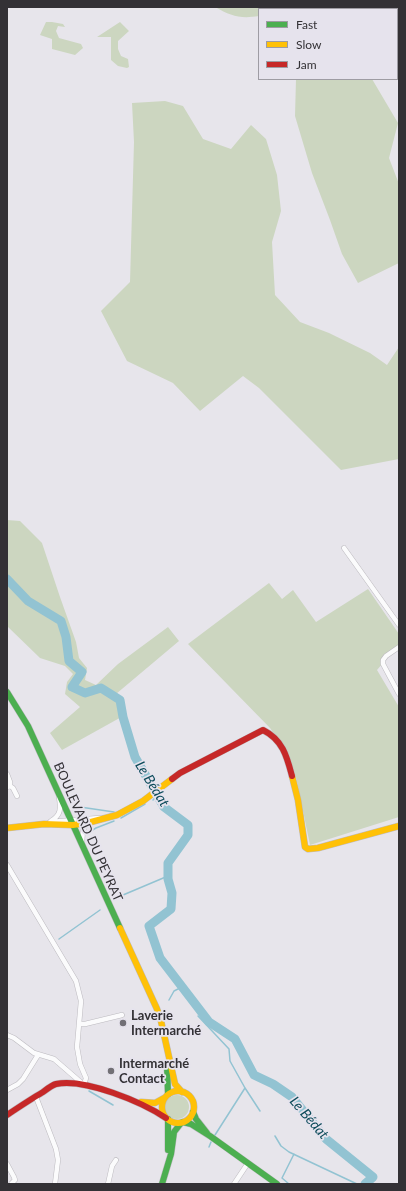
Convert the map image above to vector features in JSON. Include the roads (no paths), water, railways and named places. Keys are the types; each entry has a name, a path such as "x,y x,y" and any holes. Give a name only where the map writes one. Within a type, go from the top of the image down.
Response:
{"main road":[{"name":"BOULEVARD DU PEYRAT","path":"7,692 28,726 145,983 161,1021 175,1084 182,1092"},
{"path":"7,828 47,823 87,823 107,818 127,810 164,786 180,773 263,730 269,730 274,735 279,742 291,769 301,811 305,847 318,848 399,826"},
{"name":"BOULEVARD DU PEYRAT","path":"145,983 157,1022 167,1068 166,1096"},
{"path":"7,1115 55,1084 62,1083 84,1085 137,1101 156,1110 174,1122 191,1124 277,1184"},
{"path":"137,1101 155,1103 174,1091 182,1092 190,1098 193,1104 193,1112 196,1119 210,1136"},
{"path":"164,1177 168,1154 167,1118 163,1114 162,1106 166,1096"},
{"path":"162,1184 171,1154 174,1132 193,1112"}],"street":[{"path":"344,548 399,625"},
{"path":"399,647 386,656 383,660 383,664 399,694"},
{"path":"7,774 10,782 9,786 13,788 17,796"},
{"path":"47,823 58,817 60,811 58,791"},
{"path":"72,822 107,818"},
{"path":"82,844 83,830 87,823"},
{"path":"7,865 76,981 81,1001 77,1047 80,1064 86,1078 84,1085 54,1059 38,1055 14,1038 7,1035"},
{"path":"79,1024 85,1024 122,1015"},
{"path":"7,1090 18,1084 23,1079 38,1055"},
{"path":"36,1097 56,1149 58,1160 55,1184"},
{"path":"108,1184 112,1166 116,1160"},
{"path":"234,1184 248,1163"},
{"path":"7,1164 15,1180 11,1184"}],"waterway":[{"name":"Le Bédat","path":"7,579 28,601 61,621 66,637 69,661 82,672 72,687 85,693 101,688 120,700 123,717 135,757 164,807 188,825 188,835 168,863 168,879 172,893 171,909 149,926 160,958 209,1022 235,1039 254,1075 273,1084 292,1097 326,1139 373,1177 365,1184"},
{"name":"Le Bédat","path":"153,800 156,797 154,794"},
{"path":"121,818 145,804"},
{"path":"80,807 114,812"},
{"path":"91,831 114,821"},
{"path":"123,895 168,876"},
{"path":"59,939 100,910"},
{"path":"169,1000 174,991 182,987"},
{"path":"198,1016 229,1049 230,1061 260,1111"},
{"path":"215,1135 245,1088"},
{"path":"89,1091 113,1105"},
{"path":"275,1136 281,1146 289,1152 357,1184"},
{"path":"209,1147 211,1142"},
{"path":"289,1184 282,1178 294,1154"}],"place":[{"name":"Laverie Intermarché","path":"123,1023"},
{"name":"Intermarché Contact","path":"111,1071"}]}
